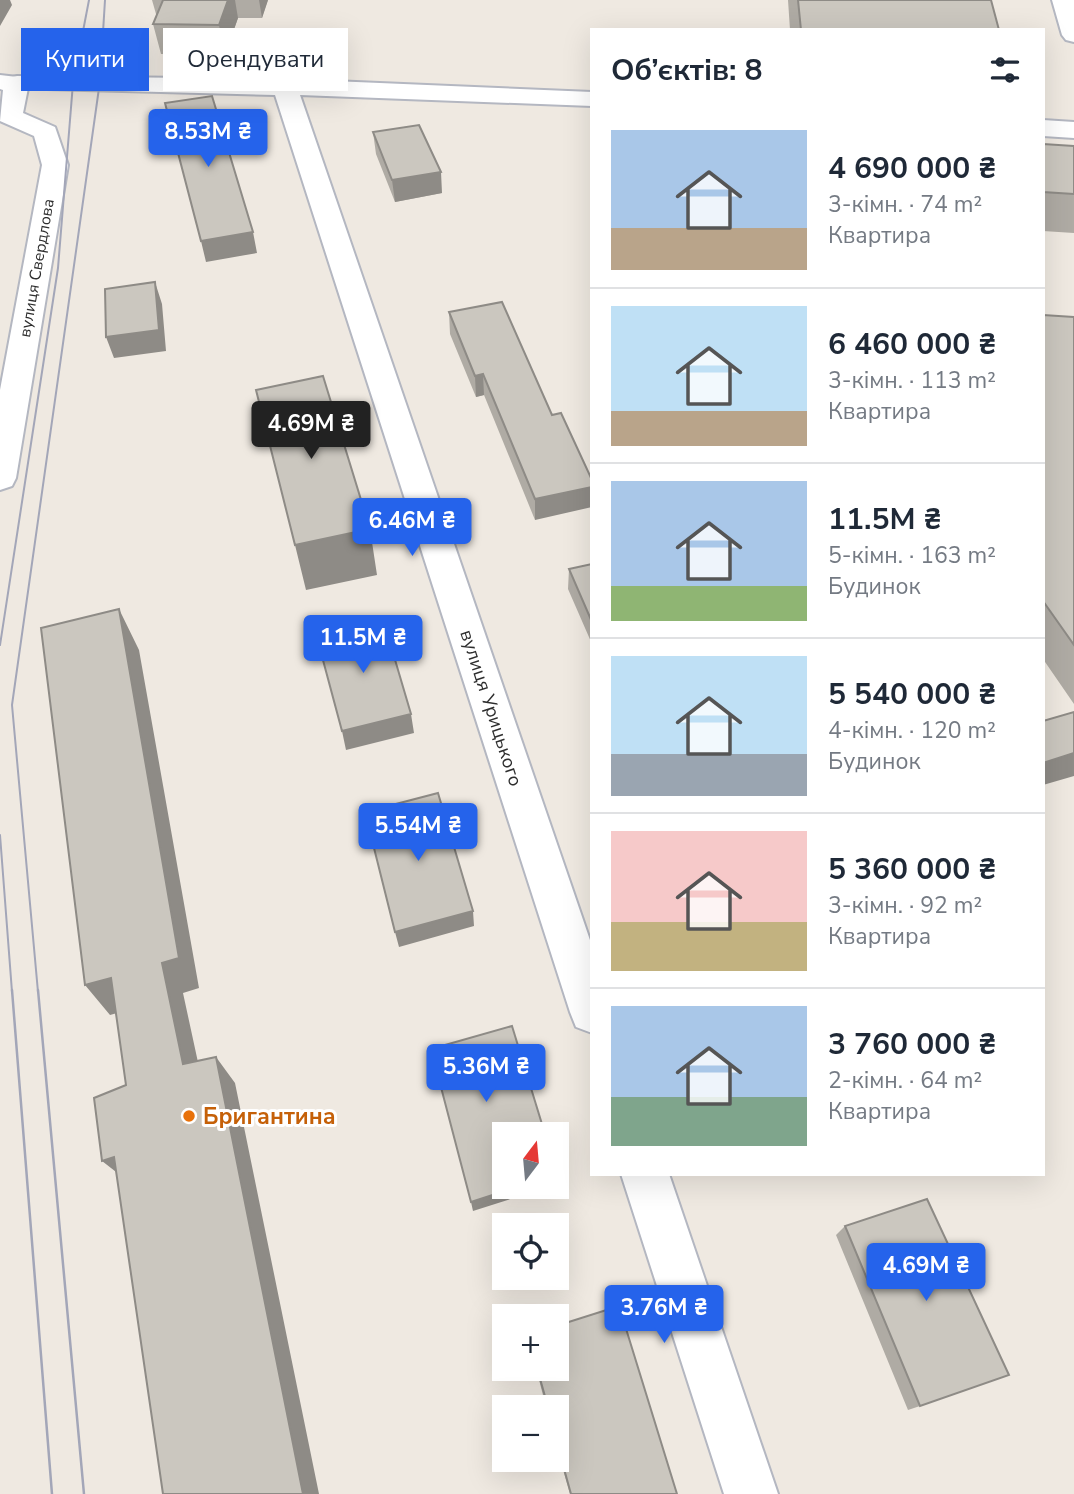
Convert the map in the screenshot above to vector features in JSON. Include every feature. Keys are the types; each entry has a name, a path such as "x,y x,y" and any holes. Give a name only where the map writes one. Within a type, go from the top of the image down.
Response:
{"street":[{"path":"1063,0 1074,35"},
{"path":"9,82 163,83"},
{"name":"вулиця Свердлова","path":"0,478 55,165 46,132 3,123 9,82"},
{"path":"348,89 590,99"},
{"name":"вулиця Урицького","path":"287,91 590,1006"},
{"path":"1045,128 1074,130"},
{"path":"646,1176 751,1494"}],"building":[{"path":"163,0 228,0 219,25 153,24"},
{"path":"798,0 991,0 998,28 801,28"},
{"path":"212,96 253,232 201,241 165,103"},
{"path":"419,125 441,172 392,180 373,132"},
{"path":"1045,144 1074,146 1074,194 1045,192"},
{"path":"155,282 159,330 106,337 105,289"},
{"path":"502,302 552,415 561,413 590,476 590,487 535,499 483,374 475,376 449,312"},
{"path":"1045,315 1074,317 1074,645 1045,604"},
{"path":"323,376 370,529 295,545 256,390"},
{"path":"590,564 590,617 569,569"},
{"path":"119,609 179,958 162,963 183,1064 216,1057 303,1494 163,1494 114,1157 102,1161 94,1098 126,1085 111,978 85,985 41,628"},
{"path":"383,619 411,714 342,731 316,634"},
{"path":"1074,712 1074,753 1045,762 1045,720"},
{"path":"438,793 473,911 395,932 365,812"},
{"path":"512,1026 541,1122 492,1122 492,1195 471,1202 431,1049"},
{"path":"927,1199 1009,1375 920,1406 845,1226"},
{"path":"619,1306 677,1494 571,1494 565,1472 569,1472 569,1395 545,1395 541,1381 569,1381 569,1322"}],"tram line":[{"path":"0,645 58,268 73,83 89,0"},
{"path":"38,992 12,705 100,81 105,0"},
{"path":"0,835 12,992"},
{"path":"12,990 52,1494"},
{"path":"38,990 84,1494"}],"place":[{"name":"Бригантина","path":"189,1116"}]}
